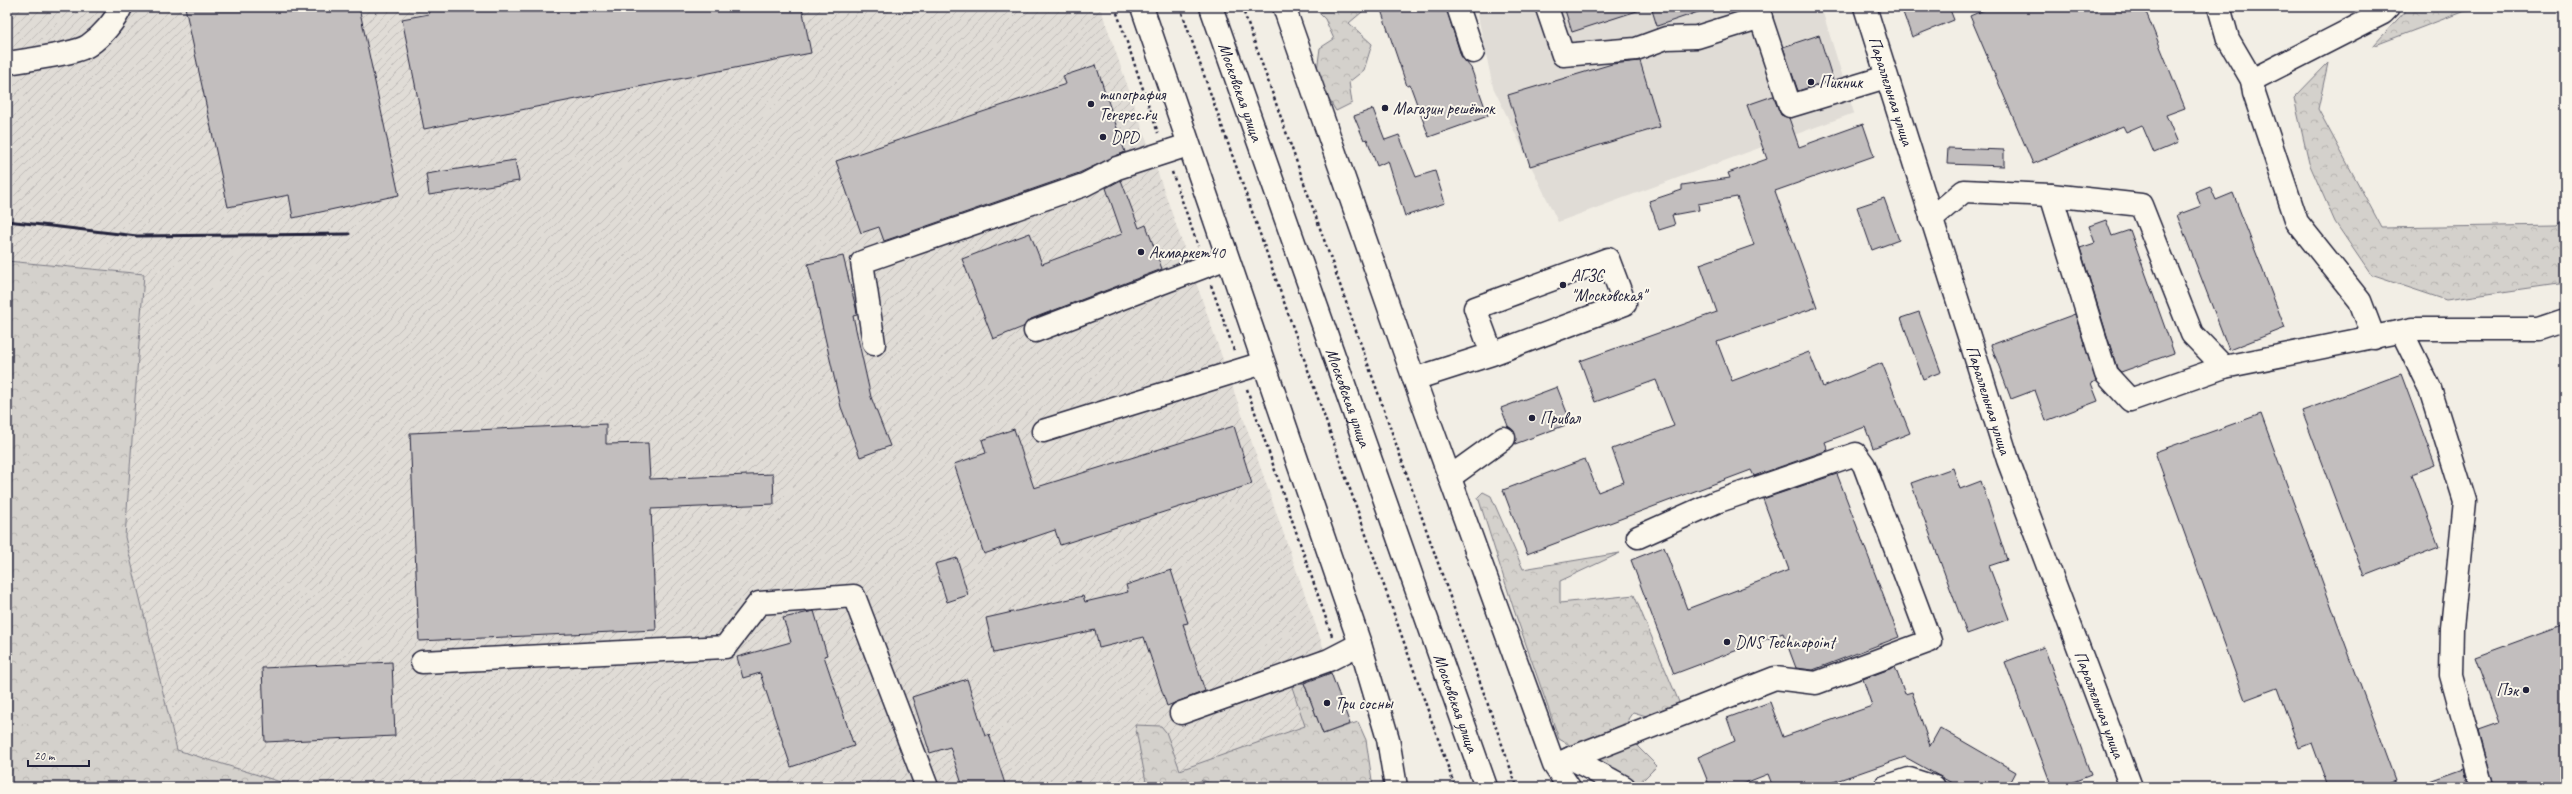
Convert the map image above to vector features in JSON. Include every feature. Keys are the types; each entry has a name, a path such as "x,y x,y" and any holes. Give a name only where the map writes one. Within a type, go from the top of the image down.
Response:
{"main road":[{"path":"7,63 44,58 89,46 115,20 121,7"},
{"path":"1142,7 1360,644 1388,739 1396,787"},
{"name":"Московская улица","path":"1211,7 1486,787"},
{"path":"1284,7 1414,379 1450,477 1562,762 1569,787"},
{"path":"1458,7 1473,52"},
{"name":"Параллельная улица","path":"1865,7 2008,460 2131,787"},
{"path":"2219,7 2228,39 2252,80 2254,93 2297,222 2360,301 2374,338"},
{"path":"2252,80 2382,13 2389,7"},
{"path":"1557,19 1563,55 1636,49 1666,38 1697,36 1759,12 1790,106 1886,77"},
{"path":"874,344 862,262 1084,186 1117,168 1188,145"},
{"path":"1931,219 1964,191 2051,195 2141,205 2192,334 2224,367"},
{"path":"2051,195 2106,374 2130,400 2224,367 2414,329 2538,329 2565,320"},
{"path":"1035,331 1227,258"},
{"path":"1414,379 1492,354 1625,304 1608,259 1475,308 1492,354"},
{"path":"2402,332 2430,389 2464,502 2452,628 2451,675 2482,787"},
{"path":"1044,432 1263,363"},
{"path":"1450,477 1504,438"},
{"path":"1562,762 1775,678 1816,683 1930,640 1864,465 1856,454 1716,502 1638,537"},
{"path":"422,662 725,647 759,603 854,596 927,787"},
{"path":"1181,713 1339,655 1360,644"},
{"path":"1562,762 1624,787"},
{"path":"1885,787 1909,779 1934,787"}],"path":[{"path":"1115,7 1339,655"},
{"path":"1180,7 1455,787"},
{"path":"1242,7 1517,787"}],"shaded area":[{"path":"7,7 1100,7 1350,724 1366,787 297,787 177,751 125,537 144,274 7,261"},
{"path":"1476,7 1821,7 1854,113 1558,222 1493,87"}],"green space":[{"path":"1313,7 1368,7 1349,23 1372,44 1364,70 1349,82 1352,103 1336,111 1316,78 1320,48 1334,39 1325,19"},
{"path":"2409,7 2491,7 2462,12 2373,46"},
{"path":"2328,63 2318,109 2382,228 2557,225 2565,217 2565,283 2446,300 2371,275 2335,222 2309,163 2294,98"},
{"path":"7,261 144,274 125,537 177,750 297,787 7,787"},
{"path":"1483,492 1491,496 1523,569 1620,553 1560,581 1560,603 1634,595 1679,702 1673,724 1633,712 1628,719 1638,747 1657,766 1639,784 1559,739 1514,610 1478,497"},
{"path":"1304,683 1323,734 1358,722 1366,740 1373,787 1265,787 1263,782 1248,786 1225,787 1203,780 1183,787 1147,787 1135,725 1161,726 1166,732 1180,770 1305,726 1292,687"}],"building":[{"path":"185,7 359,7 399,195 293,218 289,195 228,207"},
{"path":"428,7 802,7 811,53 424,129 402,19 429,14"},
{"path":"1380,7 1446,7 1461,56 1471,68 1488,116 1429,137 1410,85 1407,86"},
{"path":"1564,7 1639,7 1640,10 1572,32"},
{"path":"1651,7 1703,7 1704,10 1657,26"},
{"path":"1901,7 1949,7 1954,20 1912,37"},
{"path":"1991,7 2144,7 2185,108 2166,115 2178,143 2154,153 2142,125 2126,132 2123,126 2033,164 1970,16"},
{"path":"1819,35 1833,80 1798,91 1783,47"},
{"path":"1640,61 1660,127 1530,166 1508,95 1612,64"},
{"path":"1096,65 1125,152 1079,173 884,241 879,227 861,233 836,161 1066,84 1063,76"},
{"path":"1773,96 1781,115 1789,118 1799,147 1863,124 1874,156 1775,191 1817,307 1717,342 1732,381 1809,352 1823,387 1882,363 1910,433 1873,448 1865,427 1825,442 1828,450 1754,476 1751,470 1527,554 1503,490 1585,459 1598,492 1624,482 1612,449 1674,426 1656,380 1595,402 1580,361 1717,312 1700,264 1754,245 1737,197 1698,204 1699,210 1672,215 1675,225 1659,230 1649,201 1682,190 1682,185 1730,178 1728,173 1767,159 1747,105"},
{"path":"1373,109 1385,140 1399,135 1416,177 1435,171 1445,203 1405,216 1388,161 1377,166 1367,139 1364,140 1354,116"},
{"path":"1948,148 2004,150 2004,166 1947,164"},
{"path":"515,160 519,181 429,195 426,174"},
{"path":"1121,180 1139,228 1146,225 1162,269 1031,319 1023,327 993,339 962,259 1030,233 1042,264 1122,234 1106,188"},
{"path":"2210,186 2216,200 2233,193 2285,328 2229,350 2177,215 2201,206 2195,192"},
{"path":"1884,198 1899,240 1872,250 1857,207"},
{"path":"2106,220 2112,236 2130,230 2174,353 2121,372 2117,368 2080,248 2095,243 2089,226"},
{"path":"843,256 856,308 857,315 853,316 871,397 890,446 860,457 841,407 808,264"},
{"path":"1919,312 1941,372 1923,379 1901,318"},
{"path":"2075,314 2096,381 2091,383 2098,401 2046,421 2035,390 2011,399 1991,345"},
{"path":"2401,374 2435,465 2412,474 2439,547 2364,576 2302,411"},
{"path":"1557,387 1571,423 1515,444 1514,431 1508,426 1501,408"},
{"path":"2261,414 2395,780 2375,787 2328,787 2312,743 2299,748 2277,688 2245,700 2155,452"},
{"path":"606,424 606,444 648,443 650,479 773,474 774,504 651,509 656,630 419,641 410,433"},
{"path":"1234,426 1252,484 1060,545 1055,530 984,554 954,464 986,453 982,440 1014,429 1034,488"},
{"path":"1953,468 1960,489 1981,481 2007,560 1989,566 2009,619 1967,634 1911,483"},
{"path":"1837,474 1899,637 1813,670 1796,668 1783,633 1674,674 1631,560 1664,547 1687,609 1789,570 1763,499"},
{"path":"957,558 968,595 947,602 935,564"},
{"path":"1171,570 1188,623 1183,624 1205,691 1167,706 1144,637 1099,648 1095,630 994,653 986,618 1083,596 1085,602 1128,592 1126,585"},
{"path":"814,611 827,655 824,656 854,746 791,767 760,673 743,678 737,657 791,642 783,618"},
{"name":"Пэк","path":"2565,624 2565,787 2494,787 2479,730 2499,723 2475,657"},
{"path":"2044,647 2091,775 2060,787 2052,787 2005,662"},
{"path":"392,662 395,736 265,742 262,668"},
{"path":"1895,667 1905,694 1912,692 1930,746 1940,728 2016,772 2008,787 1959,787 1905,757 1819,787 1773,787 1768,774 1735,787 1710,787 1698,757 1735,741 1727,718 1770,702 1783,737 1872,706 1863,679"},
{"name":"Три сосны","path":"1331,673 1350,724 1323,734 1304,683"},
{"path":"967,679 985,736 989,734 1006,787 963,787 950,747 930,753 912,697"},
{"path":"2464,769 2469,787 2419,787 2419,785"}],"railway":[{"path":"7,221 137,236 349,234"}],"place":[{"name":"Пикник","path":"1811,82"},
{"name":"типография Terepec.ru","path":"1091,104"},
{"name":"Магазин решёток","path":"1385,108"},
{"name":"DPD","path":"1103,137"},
{"name":"Акмаркет40","path":"1141,252"},
{"name":"АГЗС \"Московская\"","path":"1563,285"},
{"name":"Привал","path":"1532,418"},
{"name":"DNS Technopoint","path":"1727,642"},
{"name":"Пэк","path":"2526,690"},
{"name":"Три сосны","path":"1327,703"}]}
